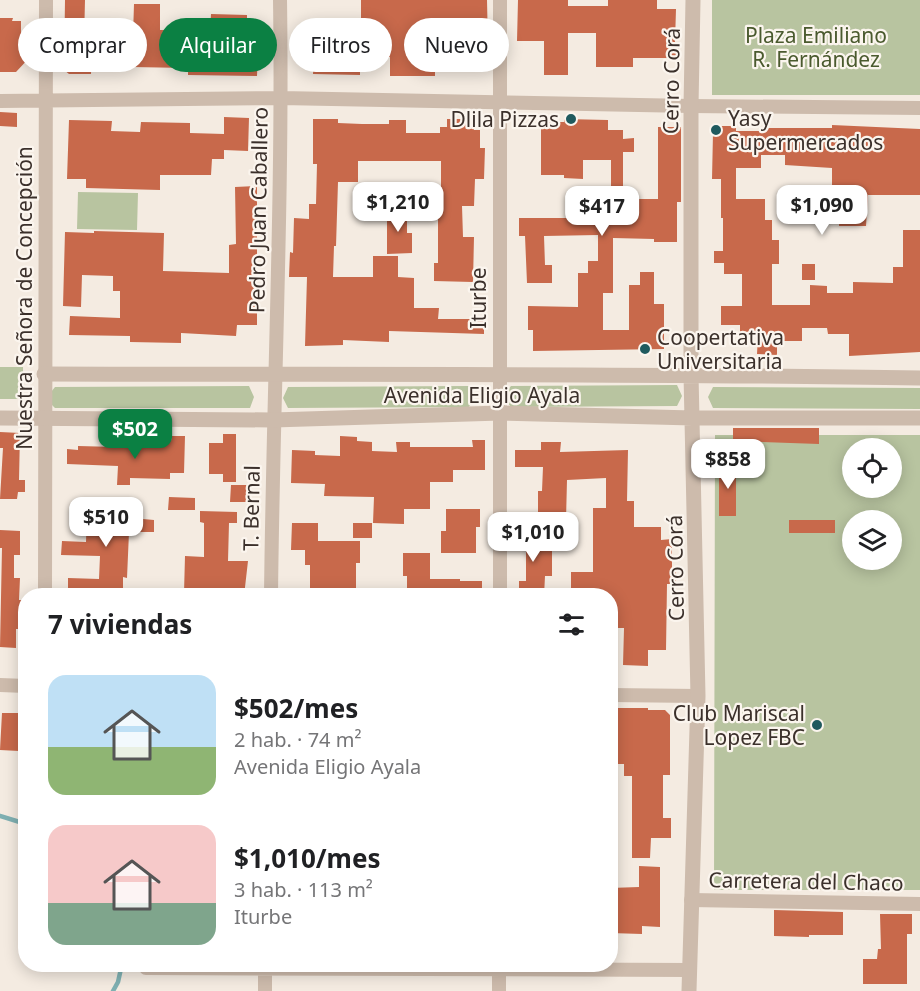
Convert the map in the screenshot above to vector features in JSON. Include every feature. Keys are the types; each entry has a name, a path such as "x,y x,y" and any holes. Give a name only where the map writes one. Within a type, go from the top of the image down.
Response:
{"street":[{"name":"Nuestra Señora de Concepción","path":"45,588 46,0"},
{"name":"Pedro Juan Caballero","path":"273,420 282,98 280,0"},
{"name":"Iturbe","path":"500,0 498,376 501,413 500,588"},
{"name":"Cerro Corá","path":"689,991 698,696 691,375 693,0"},
{"path":"0,101 282,98 920,108"},
{"name":"Avenida Eligio Ayala","path":"44,374 691,375 920,378"},
{"name":"Avenida Eligio Ayala","path":"0,418 273,420 501,413 693,418 920,418"},
{"name":"T. Bernal","path":"271,588 273,420"},
{"path":"0,686 18,686"},
{"path":"618,695 698,696"},
{"name":"Carretera del Chaco","path":"691,900 920,904"},
{"path":"618,969 689,970"},
{"path":"265,972 265,991"},
{"path":"499,972 499,991"}],"green space":[{"name":"Plaza Emiliano R. Fernández","path":"712,0 920,0 920,95 712,95"},
{"path":"78,192 138,193 137,230 77,229"},
{"path":"0,367 23,367 23,399 0,399"},
{"path":"677,385 682,396 677,406 511,407 506,396 511,386"},
{"path":"249,386 254,397 250,408 55,408 52,405 51,392 55,387"},
{"path":"469,386 474,396 469,407 288,408 283,398 288,387"},
{"path":"713,387 920,388 920,409 713,408 708,397"},
{"name":"Club Mariscal Lopez FBC","path":"715,435 920,435 920,890 714,890"}],"building":[{"path":"65,0 85,0 85,18 65,18"},
{"path":"361,0 487,0 487,18 404,18 404,72 435,72 435,76 390,76 392,72 392,18 361,18"},
{"path":"518,0 568,0 568,6 608,6 608,0 657,0 657,9 676,9 675,42 679,42 679,58 633,58 633,67 596,67 596,33 568,33 568,75 544,75 544,41 517,41"},
{"path":"134,4 160,4 159,67 147,67 147,18 134,18"},
{"path":"211,14 247,15 247,18 211,18"},
{"path":"0,18 13,18 12,21 18,21 18,70 16,72 0,72"},
{"path":"66,72 91,72 91,74"},
{"path":"188,72 257,72 257,76 188,75"},
{"path":"313,72 360,72 360,75 313,74"},
{"path":"0,112 17,113 17,127 0,126"},
{"path":"224,117 249,118 248,151 224,150 224,159 212,159 211,175 160,175 160,190 86,188 86,179 67,179 69,120 112,121 111,131 140,132 141,122 190,123 190,133 224,134"},
{"path":"313,119 338,119 338,123 362,124 389,124 389,120 406,120 406,133 440,133 440,127 447,127 447,119 474,119 474,130 480,130 480,148 485,148 484,179 475,179 474,206 462,206 463,237 474,237 473,282 434,281 434,263 438,263 441,161 358,161 358,182 338,182 333,277 373,277 373,256 398,256 398,277 414,278 414,308 439,308 438,319 484,319 484,334 389,331 389,342 343,340 343,345 305,346 307,277 289,277 290,252 293,253 294,218 309,219 309,204 316,204 317,164 313,164"},
{"path":"564,119 608,120 608,130 623,130 623,139 634,138 634,152 623,152 623,199 658,199 658,127 681,127 681,202 677,202 677,242 613,238 613,293 603,293 603,330 629,330 629,285 640,285 640,272 654,272 654,304 664,304 664,349 533,351 533,330 528,330 528,306 578,307 578,273 588,273 588,261 598,261 598,235 544,236 545,265 552,265 552,283 527,283 525,236 519,236 519,218 575,218 575,193 611,193 611,160 583,160 583,179 564,178 564,175 541,175 541,122 564,122"},
{"path":"832,125 920,129 920,195 868,195 866,226 839,226 840,195 832,195 832,168 785,165 785,155 761,155 761,168 736,168 736,199 765,199 765,220 772,220 772,240 779,240 779,264 772,264 772,305 810,305 810,285 827,286 827,293 853,293 853,282 893,283 893,267 903,267 903,230 920,230 920,352 849,356 849,334 828,334 827,328 802,328 802,341 777,341 777,355 757,354 758,335 740,335 740,325 721,325 721,306 742,306 742,274 724,274 724,263 714,263 714,251 723,251 723,218 721,218 721,179 712,179 713,133 719,126 736,126 736,131 761,131 761,128 832,128"},
{"path":"257,186 257,325 237,325 236,336 181,333 181,343 130,342 130,336 69,335 70,316 120,318 120,291 113,291 113,276 82,275 81,307 63,306 65,232 164,233 163,271 229,273 229,245 236,244 235,187"},
{"path":"387,211 407,211 407,233 412,233 412,253 387,254"},
{"path":"802,264 815,264 815,280 802,280"},
{"path":"733,428 819,428 819,444 733,441"},
{"path":"0,432 20,433 19,480 25,480 25,492 18,492 17,499 0,499 3,448 0,448"},
{"path":"223,434 236,434 236,482 223,482 223,474 209,474 209,443 223,443"},
{"path":"172,436 185,436 184,473 170,473 170,479 130,478 130,485 117,485 118,466 67,464 67,449 78,450 78,446 154,448 154,441 171,441"},
{"path":"340,436 357,437 357,441 372,442 372,451 397,452 396,442 410,442 410,447 473,447 472,440 485,440 485,470 453,470 453,482 430,482 430,509 404,509 404,524 373,523 374,497 324,496 325,484 291,483 292,450 315,451 315,455 340,456"},
{"path":"541,442 561,442 560,452 628,450 627,501 634,501 634,527 661,527 661,540 672,539 672,571 676,571 676,584 667,584 666,650 648,650 648,666 623,665 624,628 618,628 618,588 571,588 571,572 593,572 593,508 606,508 606,478 567,480 566,520 538,520 538,491 542,491 543,467 515,467 515,450 541,450"},
{"path":"719,465 736,465 736,516 719,516"},
{"path":"231,485 248,485 247,502 230,502"},
{"path":"169,497 195,498 195,510 168,510"},
{"path":"446,509 480,509 480,527 476,527 476,553 441,553 441,531 446,531"},
{"path":"87,510 121,511 121,515 143,516 143,519 154,520 154,532 129,532 127,578 123,577 123,588 68,588 68,578 99,579 100,556 61,555 62,541 86,542"},
{"path":"200,511 237,512 237,523 229,523 228,561 248,561 245,588 184,588 185,556 204,557 204,523 200,522"},
{"path":"789,520 835,520 835,533 789,533"},
{"path":"292,523 318,523 318,541 360,541 360,563 356,563 356,588 310,588 310,565 305,565 305,550 291,550"},
{"path":"353,523 372,523 372,538 353,538"},
{"path":"0,530 20,531 20,555 14,555 14,578 20,578 16,648 0,647 2,548 0,548"},
{"path":"512,533 544,533 544,551 552,551 552,576 545,576 544,588 519,588 519,581 526,581 526,551 512,551"},
{"path":"403,553 430,553 430,579 482,581 482,588 407,588 407,576 403,576"},
{"path":"618,708 665,710 670,715 670,775 663,775 663,818 671,818 671,838 651,838 650,858 632,858 632,776 624,776 624,764 618,764"},
{"path":"2,713 18,713 18,751 0,750"},
{"path":"639,866 660,867 660,927 642,926 642,934 618,933 618,888 639,887"},
{"path":"774,910 843,912 843,935 774,936"},
{"path":"880,914 912,914 912,934 907,934 907,984 863,984 863,959 877,959 878,949 881,949"}],"waterway":[{"path":"0,816 18,822"},
{"path":"113,991 120,972"}],"place":[{"name":"Dlila Pizzas","path":"571,119"},
{"name":"Yasy Supermercados","path":"716,130"},
{"name":"Coopertativa Universitaria","path":"645,349"},
{"name":"Club Mariscal Lopez FBC","path":"817,725"}]}
